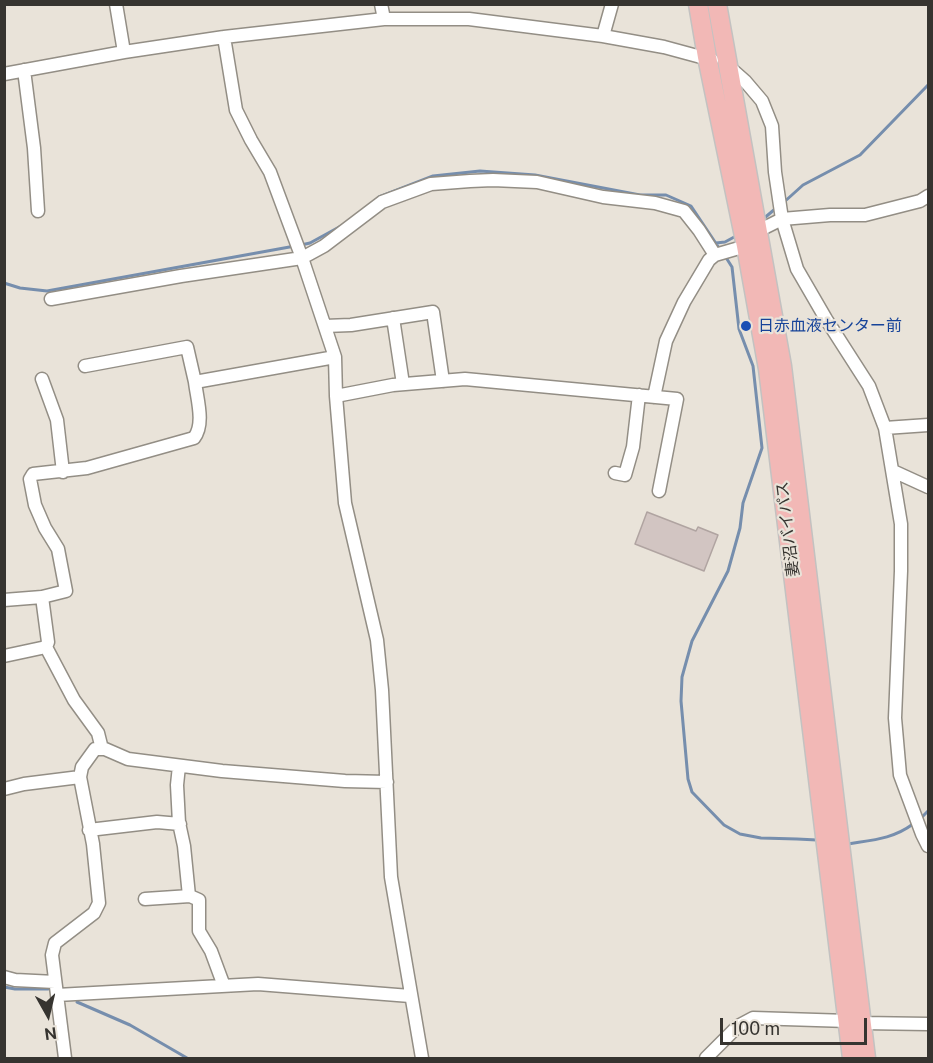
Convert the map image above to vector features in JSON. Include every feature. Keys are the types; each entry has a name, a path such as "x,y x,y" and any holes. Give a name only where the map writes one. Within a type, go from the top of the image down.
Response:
{"highway":[{"name":"妻沼バイパス","path":"698,4 707,57 747,234 782,366 855,1022 866,1059"},
{"name":"妻沼バイパス","path":"717,4 728,66 747,234"},
{"name":"妻沼バイパス","path":"852,1059 855,1022"}],"street":[{"path":"116,4 124,52"},
{"path":"381,4 384,19"},
{"path":"603,36 612,4"},
{"path":"4,74 224,37 384,19 469,19 603,36 707,57 728,66 762,101 772,126 781,215 797,269 869,386 885,428 901,524 895,718 900,775 928,846"},
{"path":"224,37 236,110 270,172 335,357 345,503 378,640 391,877 422,1059"},
{"path":"24,70 34,148 38,211"},
{"path":"51,299 302,258 324,246 382,202 431,184 493,180 537,182 603,197 656,203 684,211 715,255"},
{"path":"654,397 666,341 684,302 709,260 715,255 781,215 865,215 926,201"},
{"path":"325,326 351,325 433,312 442,381"},
{"path":"393,318 403,384"},
{"path":"4,600 42,597 66,591 58,549 35,505 30,478 33,474 63,472 106,464 194,438 199,431 195,382 187,347 85,366"},
{"path":"195,382 335,357"},
{"path":"42,379 57,420 63,472"},
{"path":"336,396 403,384 465,379 677,399 659,491"},
{"path":"615,473 625,475 628,466 633,447 639,395"},
{"path":"885,428 928,425"},
{"path":"893,471 928,487"},
{"path":"42,597 48,642 46,647 74,700 98,733 102,749"},
{"path":"4,656 46,647"},
{"path":"65,1059 52,955 55,944 94,913 99,903 93,844 80,777 82,767 95,749 105,749 128,759 222,771 387,782"},
{"path":"179,766 177,785 189,896"},
{"path":"4,789 24,784 80,777"},
{"path":"89,830 157,822 180,824"},
{"path":"146,898 189,896 199,900 199,931 211,951 224,986"},
{"path":"4,977 56,989 258,984 410,996"},
{"path":"706,1059 738,1026 753,1018 928,1024"}],"building":[{"path":"647,512 696,531 698,527 718,535 704,571 635,544"}],"waterway":[{"path":"783,203 803,185 860,155 928,85"},
{"path":"379,197 433,176 480,171 535,175 640,195 666,195 691,206 721,251"},
{"path":"762,220 775,209"},
{"path":"301,245 310,243 341,226"},
{"path":"716,243 725,242 736,236"},
{"path":"4,283 20,288 47,291 295,246"},
{"path":"725,256 732,267 739,329 753,366 762,448 743,503 740,528 728,571 692,641 682,677 681,701 688,779 692,792 724,825 740,834 761,838 817,840"},
{"path":"921,818 928,811"},
{"path":"848,844 890,836 913,824"},
{"path":"4,987 48,989"},
{"path":"77,1002 130,1025 187,1058"}],"place":[{"name":"日赤血液センター前","path":"746,326"}]}
